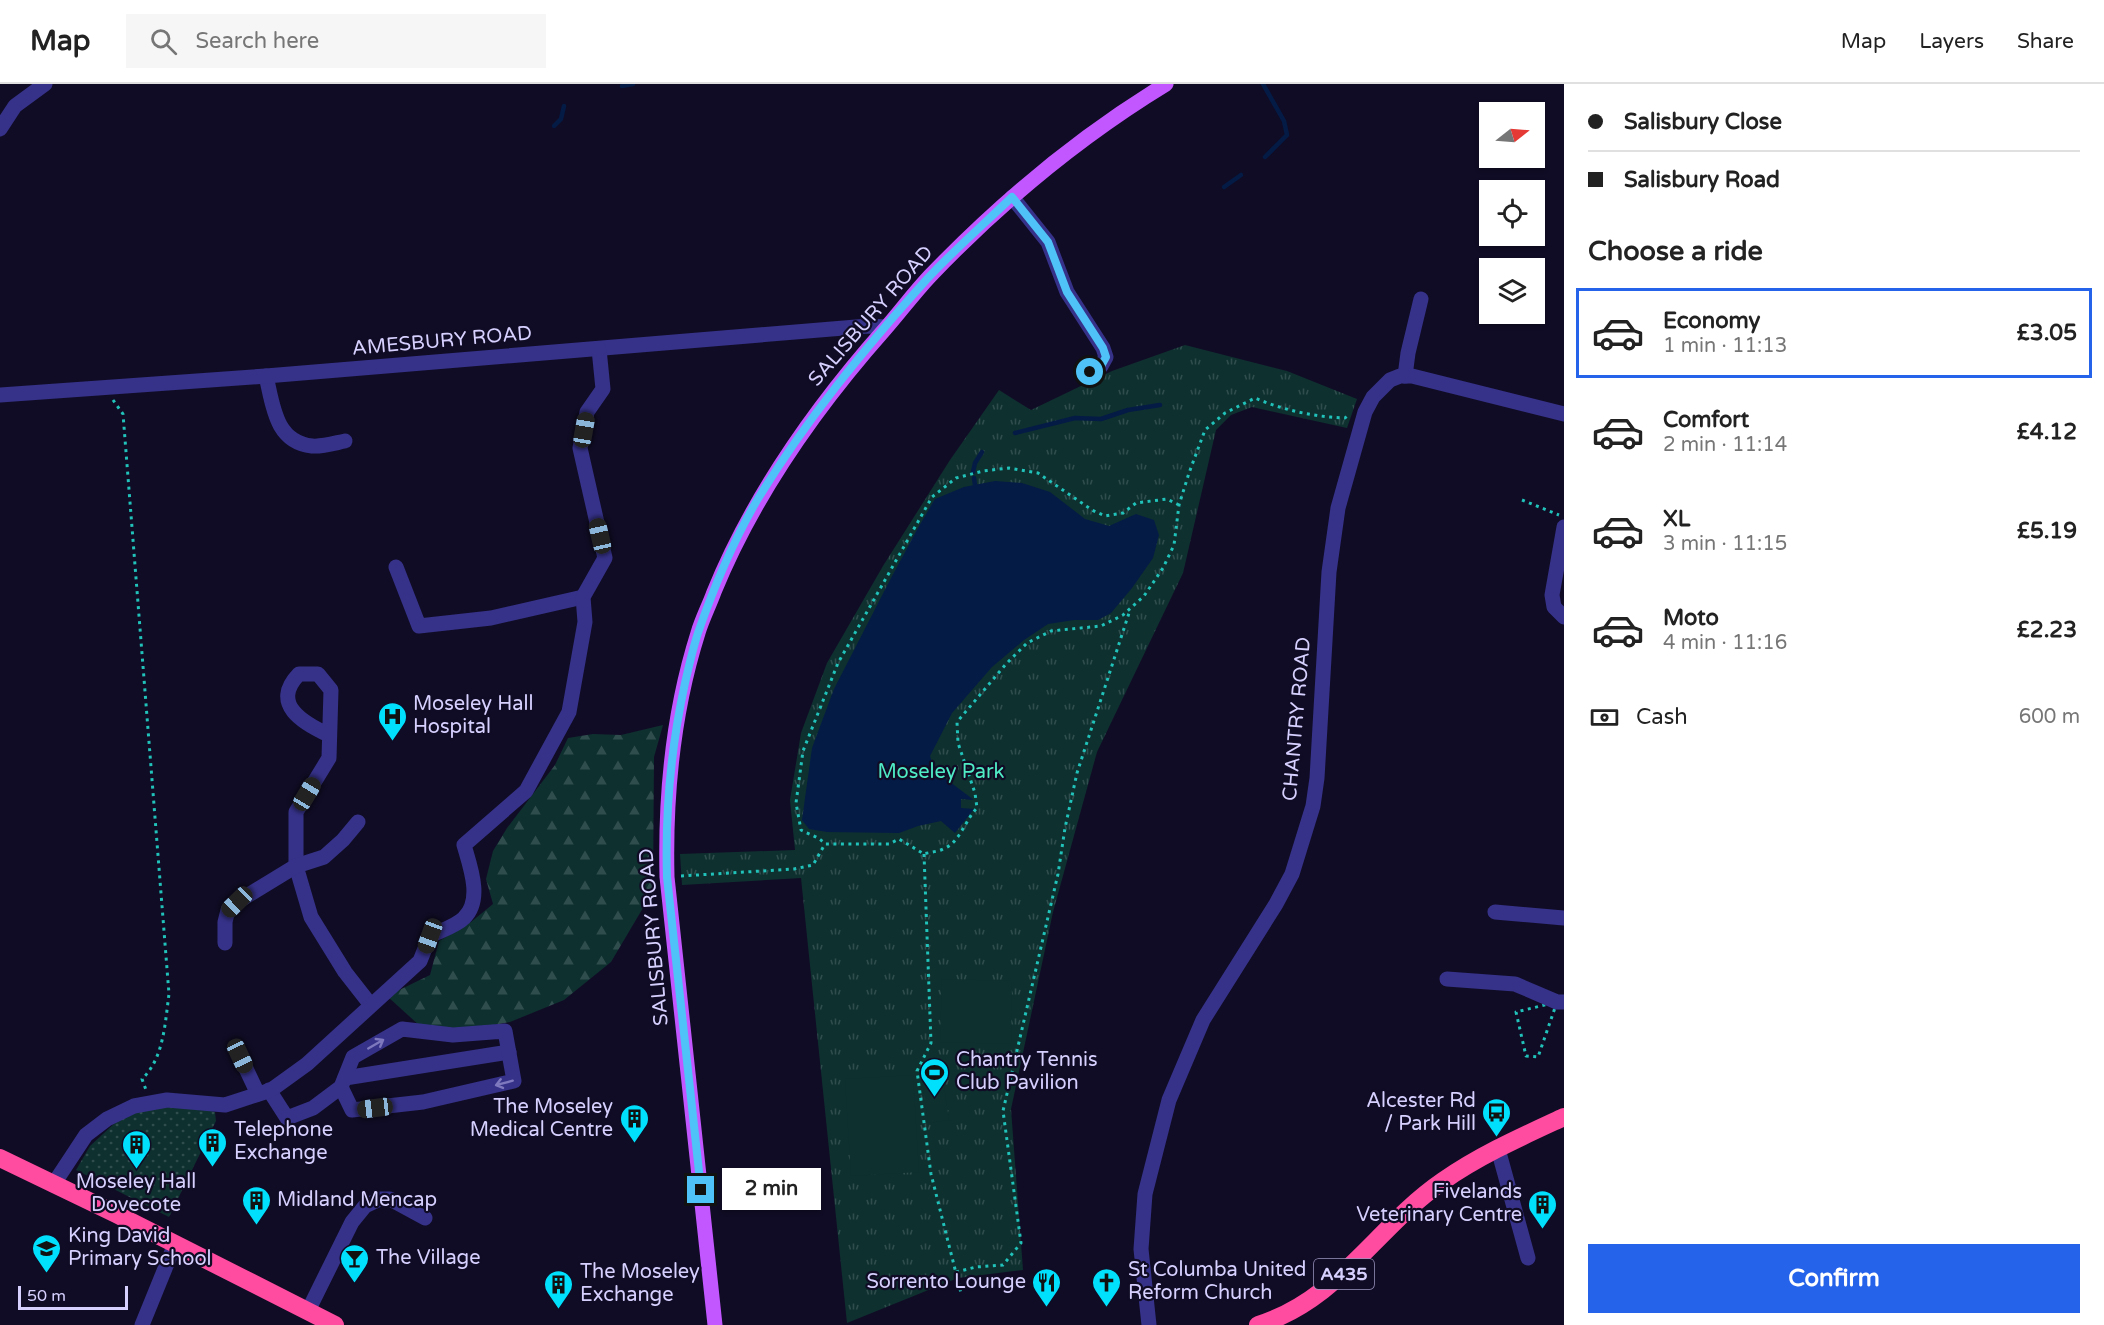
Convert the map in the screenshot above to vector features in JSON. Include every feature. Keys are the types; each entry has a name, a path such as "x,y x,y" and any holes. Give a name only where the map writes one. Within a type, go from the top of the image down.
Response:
{"highway":[{"name":"A435","path":"1258,1325 1294,1312 1309,1302 1341,1276 1381,1234 1443,1180 1498,1149 1564,1118"},
{"path":"0,1158 335,1325"}],"main road":[{"name":"SALISBURY ROAD","path":"715,1325 667,877 665,827 677,717 698,632 723,569 755,504 819,407 886,327 927,279 1012,197 1095,131 1166,84"}],"street":[{"path":"0,129 15,106 45,84"},
{"path":"1012,197 1048,242 1067,292 1103,348 1106,357 1101,366 1090,372"},
{"path":"1421,299 1408,353 1406,376 1447,383 1564,414"},
{"name":"AMESBURY ROAD","path":"0,395 266,376 868,326 886,327"},
{"path":"53,1185 86,1135 107,1119 134,1106 167,1100 225,1105 264,1092 307,1064 370,1004 420,961 430,936 464,918 473,900 472,874 464,844 526,791 569,712 585,622 583,597 605,558 580,448 587,412 603,389 599,349"},
{"path":"266,376 276,420 294,442 314,447 345,441"},
{"name":"CHANTRY ROAD","path":"1149,1325 1141,1249 1145,1194 1169,1100 1203,1020 1276,904 1292,874 1313,806 1317,778 1329,572 1338,508 1365,412 1373,397 1390,380 1406,376"},
{"path":"1564,527 1552,595 1554,607 1564,617"},
{"path":"396,567 419,626 490,618 583,597"},
{"path":"329,735 329,758 296,812 296,866 311,916 345,972 370,1004"},
{"path":"225,943 225,922 228,910 237,902 296,866 324,857 358,822"},
{"path":"1495,912 1564,918"},
{"path":"1447,979 1515,984 1560,1002"},
{"path":"240,1056 264,1092 287,1118 313,1108 343,1082 353,1058 402,1029 453,1035 505,1031 514,1082 423,1102 352,1110 343,1082"},
{"path":"335,1038 353,1058"},
{"path":"343,1082 509,1052"},
{"path":"1498,1149 1528,1258"},
{"path":"308,1311 352,1222 365,1206 380,1199 390,1199 425,1218"},
{"path":"142,1325 175,1244"}],"path":[{"path":"112,387 114,403 123,414 169,994 161,1046 149,1072 142,1079 150,1103"},
{"path":"1179,505 1167,499 1146,501 1136,503 1123,513 1106,516 1092,510 1038,473 1009,468 983,471 956,478 932,497 838,663 803,751 796,803 801,830 819,837 825,844 889,844 899,839 924,854 945,849 957,838 964,824 977,808 975,793 958,743 957,722 1027,643 1051,631 1101,627 1122,615 1144,596 1163,568 1174,545 1179,505 1205,430 1225,413 1255,398 1283,410 1330,417 1345,418 1354,409 1365,412"},
{"path":"1522,500 1564,517"},
{"path":"956,1272 976,1267 1003,1265 1021,1243 1003,1111 1058,874 1077,773 1131,608"},
{"path":"667,877 794,869 813,865 825,844"},
{"path":"924,854 931,1043 917,1071 931,1174 961,1293"},
{"path":"1560,1002 1538,1057 1526,1056 1516,1011 1560,1002"}],"green space":[{"name":"Moseley Park","path":"1185,345 1287,371 1357,399 1347,428 1252,407 1231,415 1216,430 1183,573 1097,752 1053,912 1011,1109 1023,1270 958,1278 847,1323 801,878 682,885 680,854 795,850 790,800 801,733 827,663 883,566 950,460 999,390 1031,410 1112,371"},
{"path":"663,725 654,757 653,891 611,962 564,1000 510,1022 471,1029 420,1026 387,996 430,975 439,941 471,922 493,904 486,879 493,851 507,828 555,765 568,738 593,734 621,735"},
{"path":"942,979 1012,981 1011,1044 940,1042"},
{"name":"Chantry Tennis Club Pavilion","path":"942,1072 949,1120 928,1123 921,1073"},
{"path":"913,1075 919,1172 851,1176 845,1079"},
{"path":"193,1106 215,1112 216,1121 169,1217 76,1170 90,1146 117,1121 141,1108"}],"water":[{"path":"995,481 1022,483 1050,492 1085,519 1109,526 1136,514 1154,520 1159,535 1153,558 1111,613 1098,620 1074,620 1048,624 1024,640 992,667 952,713 930,756 935,771 974,800 961,799 961,808 974,809 955,833 941,821 899,833 827,832 809,829 802,820 812,748 834,689 890,580 935,499 964,487"}],"waterway":[{"path":"622,86 633,84"},
{"path":"1263,84 1284,121 1287,135 1265,157"},
{"path":"554,126 561,119 564,106"},
{"path":"1224,187 1241,175"},
{"path":"1015,433 1075,418 1101,419 1128,410 1160,405"},
{"path":"973,472 975,463 982,452"},
{"path":"974,478 975,485"}],"place":[{"name":"Moseley Hall Hospital","path":"392,742"},
{"name":"Chantry Tennis Club Pavilion","path":"935,1098"},
{"name":"Alcester Rd / Park Hill","path":"1497,1138"},
{"name":"The Moseley Medical Centre","path":"634,1144"},
{"name":"Telephone Exchange","path":"213,1168"},
{"name":"Moseley Hall Dovecote","path":"136,1170"},
{"name":"Midland Mencap","path":"256,1226"},
{"name":"Fivelands Veterinary Centre","path":"1543,1230"},
{"name":"King David Primary School","path":"47,1274"},
{"name":"The Village","path":"355,1284"},
{"name":"Sorrento Lounge","path":"1047,1308"},
{"name":"St Columba United Reform Church","path":"1107,1308"},
{"name":"The Moseley Exchange","path":"559,1310"}],"route":[{"path":"701,1190 667,877 665,827 677,717 698,632 723,569 755,504 819,407 927,279 1012,197 1048,242 1067,292 1103,348 1106,357 1101,366 1090,372"}]}
